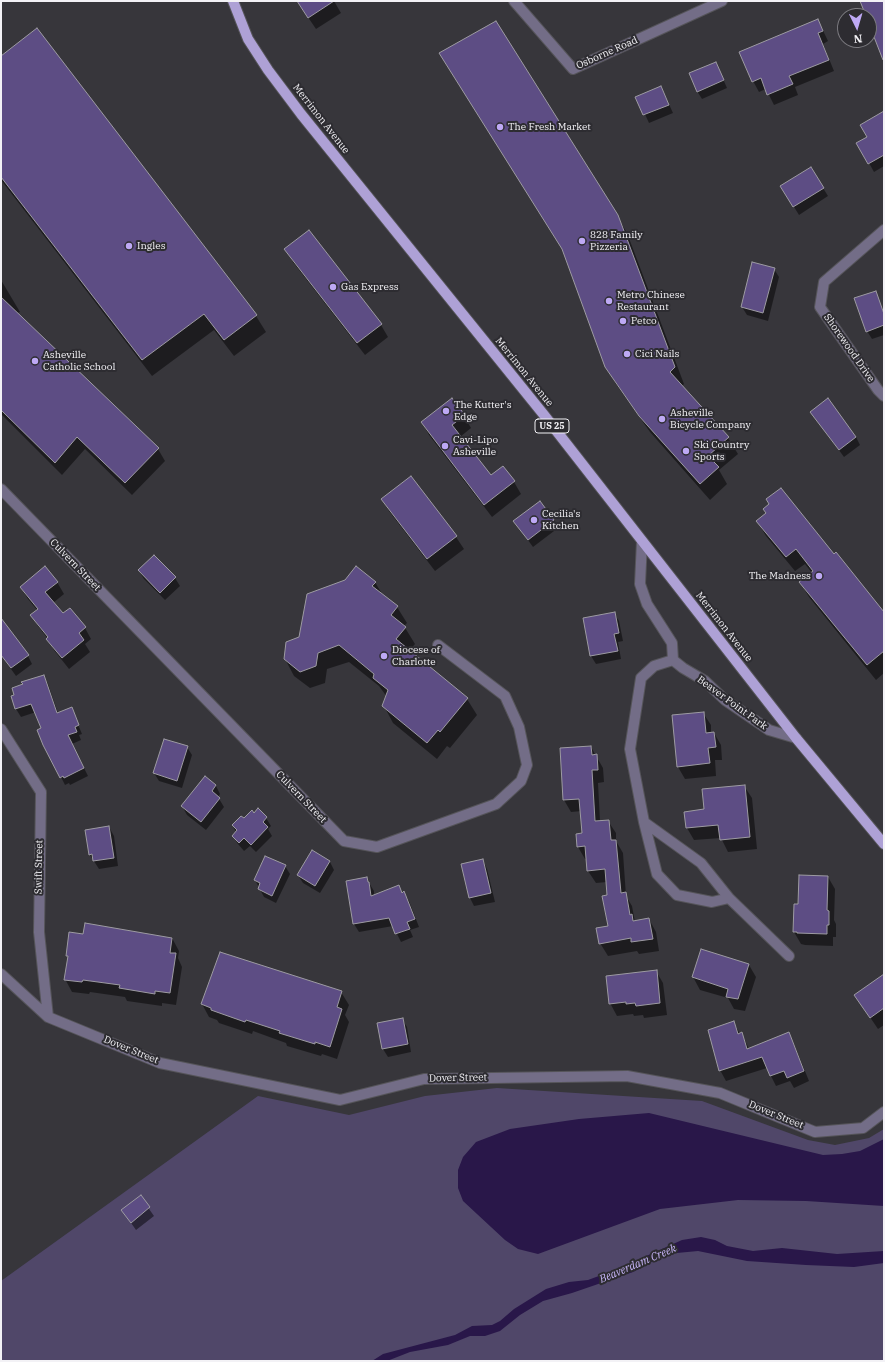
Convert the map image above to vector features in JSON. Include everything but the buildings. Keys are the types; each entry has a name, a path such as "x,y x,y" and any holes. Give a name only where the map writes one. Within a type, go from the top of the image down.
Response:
{"main road":[{"name":"Merrimon Avenue","path":"233,1 248,39 268,70 300,114 544,415 796,738 884,844"}],"street":[{"name":"Osborne Road","path":"514,1 573,69 722,1"},
{"name":"Shorewood Drive","path":"884,230 824,282 820,307 878,390 884,396"},
{"name":"Culvern Street","path":"1,489 344,841 377,847 496,804 521,781 527,765 519,727 505,696 438,645"},
{"path":"642,541 640,584 647,604 672,643 673,660 654,666 641,678 630,749 644,822 657,874 677,895 712,902 729,898"},
{"name":"Beaver Point Park","path":"673,660 683,668 705,681 725,700 769,730 796,738"},
{"name":"Swift Street","path":"1,729 40,792 39,932 48,1017"},
{"path":"644,822 701,863 729,898 789,956"},
{"name":"Dover Street","path":"1,974 48,1017 160,1063 340,1100 424,1079 626,1076 720,1093 815,1132 863,1128 884,1112"}],"shaded area":[{"path":"497,1088 702,1101 808,1140 835,1145 869,1138 884,1129 884,1361 1,1361 1,1281 258,1096 349,1115 425,1096"}],"water":[{"path":"649,1113 823,1155 860,1151 884,1139 884,1206 806,1201 738,1200 660,1209 538,1254 518,1249 505,1240 463,1201 458,1188 458,1170 463,1157 476,1142 510,1129 579,1119"},
{"name":"Beaverdam Creek","path":"701,1237 715,1240 727,1246 753,1251 782,1248 837,1254 884,1251 884,1263 854,1267 747,1261 698,1251 666,1254 633,1272 572,1293 543,1301 520,1315 500,1331 485,1336 470,1336 448,1345 410,1352 387,1361 372,1361 383,1354 455,1335 472,1326 492,1325 546,1289 569,1282 588,1280 615,1270 682,1240"}],"place":[{"name":"The Fresh Market","path":"500,127"},
{"name":"828 Family Pizzeria","path":"582,241"},
{"name":"Ingles","path":"129,246"},
{"name":"Gas Express","path":"333,287"},
{"name":"Metro Chinese Restaurant","path":"609,301"},
{"name":"Petco","path":"623,321"},
{"name":"Cici Nails","path":"627,354"},
{"name":"Asheville Catholic School","path":"35,361"},
{"name":"The Kutter's Edge","path":"446,411"},
{"name":"Asheville Bicycle Company","path":"662,419"},
{"name":"Cavi-Lipo Asheville","path":"445,446"},
{"name":"Ski Country Sports","path":"686,451"},
{"name":"Cecilia's Kitchen","path":"534,520"},
{"name":"The Madness","path":"819,576"},
{"name":"Diocese of Charlotte","path":"384,656"}]}
